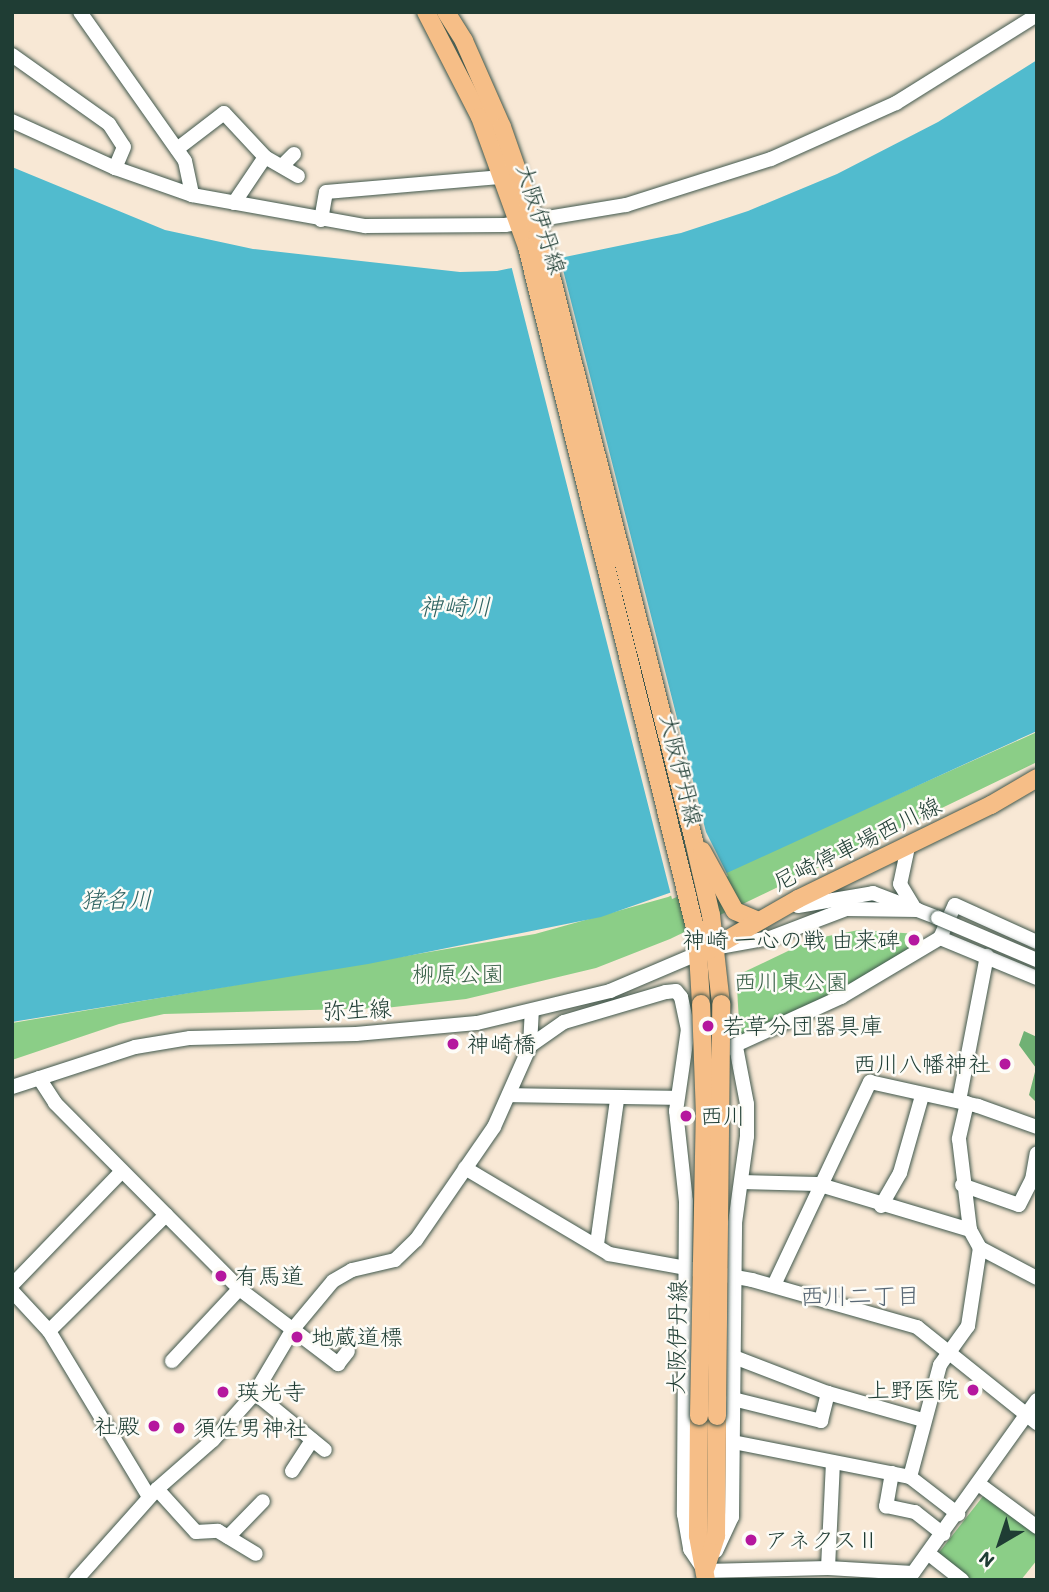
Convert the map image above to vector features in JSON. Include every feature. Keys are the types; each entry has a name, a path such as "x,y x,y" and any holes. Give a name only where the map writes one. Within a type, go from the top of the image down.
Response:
{"main road":[{"name":"大阪伊丹線","path":"425,12 480,117 502,177 528,226 721,1004 708,1416 698,1536 706,1575"},
{"name":"大阪伊丹線","path":"446,12 464,41 502,127 694,841 706,941 701,1004 708,1416"},
{"name":"尼崎停車場西川線","path":"706,941 908,847 1037,778"},
{"path":"694,841 755,918"}],"street":[{"path":"80,12 185,161 192,195"},
{"path":"12,121 115,168 192,195 321,220 424,227 528,226 626,205 818,141 896,103 1037,15"},
{"path":"12,55 109,124 124,147 115,168"},
{"path":"177,149 224,113 265,157 298,176"},
{"path":"282,166 294,154"},
{"path":"234,203 265,157"},
{"path":"321,220 326,192 502,177"},
{"path":"908,847 900,884 905,898 918,910"},
{"path":"755,918 808,902 873,893 1037,960"},
{"path":"686,1048 736,1047 841,997 940,938 955,905 1037,942"},
{"name":"弥生線","path":"12,1087 135,1046 190,1038 415,1030 532,1011 610,991 706,941 769,938 846,909 918,910"},
{"path":"940,938 1037,978"},
{"path":"987,956 963,1102 960,1139 962,1185 970,1230 980,1248 1037,1278"},
{"path":"530,1046 564,1022 674,991 681,997 688,1030 677,1098 676,1140 686,1201 684,1528 690,1549 706,1575"},
{"path":"76,1580 153,1493 213,1440 255,1393 293,1329 337,1278 395,1259 416,1240 488,1138 530,1046 532,1011"},
{"path":"706,1575 732,1517 735,1276 747,1104 736,1047"},
{"path":"39,1077 55,1103 240,1288 336,1367 348,1351"},
{"path":"774,1286 870,1082 922,1096 963,1102 1037,1127"},
{"path":"509,1095 617,1100 677,1098"},
{"path":"881,1206 899,1175 922,1096"},
{"path":"597,1244 617,1100"},
{"path":"962,1185 1019,1205 1032,1180 1037,1153"},
{"path":"465,1168 597,1244 609,1254 735,1276 916,1327 1032,1419"},
{"path":"12,1285 122,1171"},
{"path":"741,1182 823,1185 881,1206 970,1230"},
{"path":"49,1331 166,1215"},
{"path":"910,1477 923,1420 940,1365 968,1326 980,1248"},
{"path":"172,1361 240,1288"},
{"path":"12,1291 49,1331 153,1493 196,1532 218,1531 256,1554"},
{"path":"734,1357 828,1393 923,1420"},
{"path":"255,1393 325,1450"},
{"path":"733,1399 821,1421 828,1393"},
{"path":"706,1575 828,1568 913,1573 1032,1419 1037,1401"},
{"path":"292,1471 312,1440"},
{"path":"733,1442 910,1477 958,1514"},
{"path":"828,1568 833,1462"},
{"path":"892,1474 886,1506 915,1512 943,1534"},
{"path":"980,1485 1037,1527"},
{"path":"229,1537 263,1501"},
{"path":"929,1554 962,1580"}],"green space":[{"name":"柳原公園","path":"1037,732 1037,762 670,939 596,968 466,999 385,1008 164,1014 119,1024 12,1060 12,1023 535,934 668,897"},
{"name":"西川東公園","path":"859,930 918,934 920,944 830,996 740,1038 737,988 744,972 813,939"},
{"path":"1024,1031 1037,1037 1035,1101 1029,1095 1036,1068 1019,1045"},
{"path":"984,1495 1037,1534 1037,1560 1021,1580 970,1580 937,1555"}],"water":[{"name":"神崎川","path":"1037,60 1037,731 729,872 601,917 368,964 12,1022 12,167 165,230 253,249 460,272 497,271 681,233 748,211 837,174 938,122"}],"pier":[{"path":"560,258 706,832 728,876 672,899 511,265"}],"place":[{"name":"神崎 一心の戦 由来碑","path":"914,940"},
{"name":"若草分団器具庫","path":"708,1026"},
{"name":"神崎橋","path":"453,1044"},
{"name":"西川八幡神社","path":"1005,1064"},
{"name":"西川","path":"686,1116"},
{"name":"有馬道","path":"221,1276"},
{"name":"地蔵道標","path":"297,1337"},
{"name":"上野医院","path":"973,1390"},
{"name":"瑛光寺","path":"223,1392"},
{"name":"社殿","path":"154,1426"},
{"name":"須佐男神社","path":"179,1428"},
{"name":"アネクスⅡ","path":"751,1540"}],"district":[{"name":"西川二丁目","path":"860,1296"}],"water label":[{"name":"猪名川","path":"116,900"}]}
